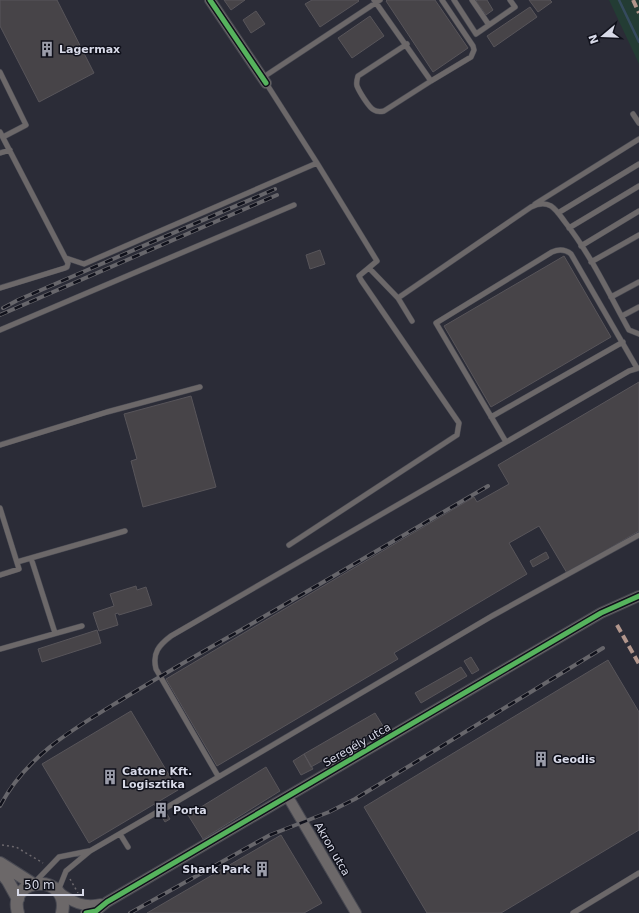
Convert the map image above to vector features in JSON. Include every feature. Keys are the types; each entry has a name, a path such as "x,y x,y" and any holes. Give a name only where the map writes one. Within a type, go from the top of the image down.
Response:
{"street":[{"path":"210,0 264,81"},
{"name":"Seregély utca","path":"86,913 96,911 107,902 601,614 639,596"},
{"name":"Akron utca","path":"288,797 356,913"},
{"path":"0,863 33,884"},
{"path":"0,871 8,881 18,899"},
{"path":"18,913 18,899 25,888 33,884 44,883 58,892 63,902 62,913"},
{"name":"Seregély utca","path":"58,892 78,904 96,905 107,902"}],"lane":[{"path":"407,44 358,76 358,87 370,106 376,111 384,112 471,57 474,50 473,46 442,0"},
{"path":"454,0 476,34 515,7 510,0"},
{"path":"472,0 489,25"},
{"path":"289,545 457,435 459,423 361,280 359,276 377,261 317,163 264,81 377,1 431,81"},
{"path":"0,72 26,125 3,137"},
{"path":"633,114 639,123"},
{"path":"0,132 66,258 68,265 65,268 0,288"},
{"path":"398,298 530,207 639,138"},
{"path":"0,153 10,150"},
{"path":"66,258 84,264 317,163"},
{"path":"558,213 639,164"},
{"path":"569,228 639,186"},
{"path":"530,207 545,204 550,206 558,213 591,262 629,330 639,334"},
{"path":"0,330 294,205"},
{"path":"581,246 639,211"},
{"path":"591,262 639,235"},
{"path":"218,776 156,669 154,662 155,655 163,642 506,442 622,374 638,368 571,254 564,250 556,250 552,252 436,323 506,442"},
{"path":"368,268 398,298 412,321"},
{"path":"611,297 639,282"},
{"path":"622,316 639,307"},
{"path":"491,417 623,342"},
{"path":"0,445 107,412 200,387"},
{"path":"0,508 19,568 0,574"},
{"path":"17,562 125,531"},
{"path":"58,892 66,871 90,851 492,616 639,535"},
{"path":"31,558 55,633"},
{"path":"0,650 82,626"},
{"path":"120,834 128,847"},
{"path":"33,884 59,857 90,851"},
{"path":"573,913 639,873"}],"green space":[{"path":"609,0 639,0 639,64"}],"building":[{"name":"Lagermax","path":"0,0 57,0 94,73 39,102 0,26"},
{"path":"224,0 245,0 231,10"},
{"path":"312,0 359,1 320,27 305,4"},
{"path":"435,0 468,48 433,72 386,1"},
{"path":"487,0 493,10 486,15 476,1"},
{"path":"529,0 550,0 552,2 538,12"},
{"path":"530,7 537,17 494,47 487,36"},
{"path":"256,11 265,24 251,33 243,20"},
{"path":"370,16 384,36 352,58 338,38"},
{"path":"320,250 325,264 310,269 306,255"},
{"path":"564,256 611,337 491,407 444,326"},
{"path":"639,382 639,531 567,573 539,526 509,543 527,574 394,653 398,659 217,766 166,679 474,497 477,502 509,484 498,465"},
{"path":"191,396 216,487 143,507 131,461 137,459 124,414"},
{"path":"546,552 549,558 533,567 530,561"},
{"path":"136,586 137,590 146,587 152,605 119,615 118,613 115,614 118,625 99,631 93,613 114,606 110,594"},
{"path":"97,630 101,643 42,662 38,649"},
{"path":"471,657 479,670 472,674 464,661"},
{"name":"Geodis","path":"608,660 639,712 639,830 501,913 427,913 364,807"},
{"path":"461,667 467,676 421,703 415,693"},
{"name":"Catone Kft. Logisztika","path":"131,711 178,790 89,843 42,764"},
{"path":"375,713 383,726 311,767 304,754"},
{"path":"304,754 313,769 301,775 293,761"},
{"path":"266,767 280,791 203,839 188,815"},
{"name":"Porta","path":"159,801 170,819 165,822 154,804"},
{"name":"Shark Park","path":"281,835 322,903 304,913 147,913"}],"waterway":[{"path":"619,0 639,42"}],"railway":[{"path":"3,308 18,300 275,189"},
{"path":"0,315 277,195"},
{"path":"0,806 11,787 39,756 72,731 169,671 488,486"},
{"path":"130,913 270,835 329,812 355,799 603,648"}],"marked path":[{"path":"633,0 639,13"},
{"path":"617,625 639,664"}],"cycle path":[{"path":"210,0 266,83"},
{"path":"86,913 96,911 107,902 601,613 639,596"}],"place":[{"name":"Lagermax","path":"47,49"},
{"name":"Geodis","path":"541,759"},
{"name":"Catone Kft. Logisztika","path":"110,777"},
{"name":"Porta","path":"161,810"},
{"name":"Shark Park","path":"262,869"}]}
